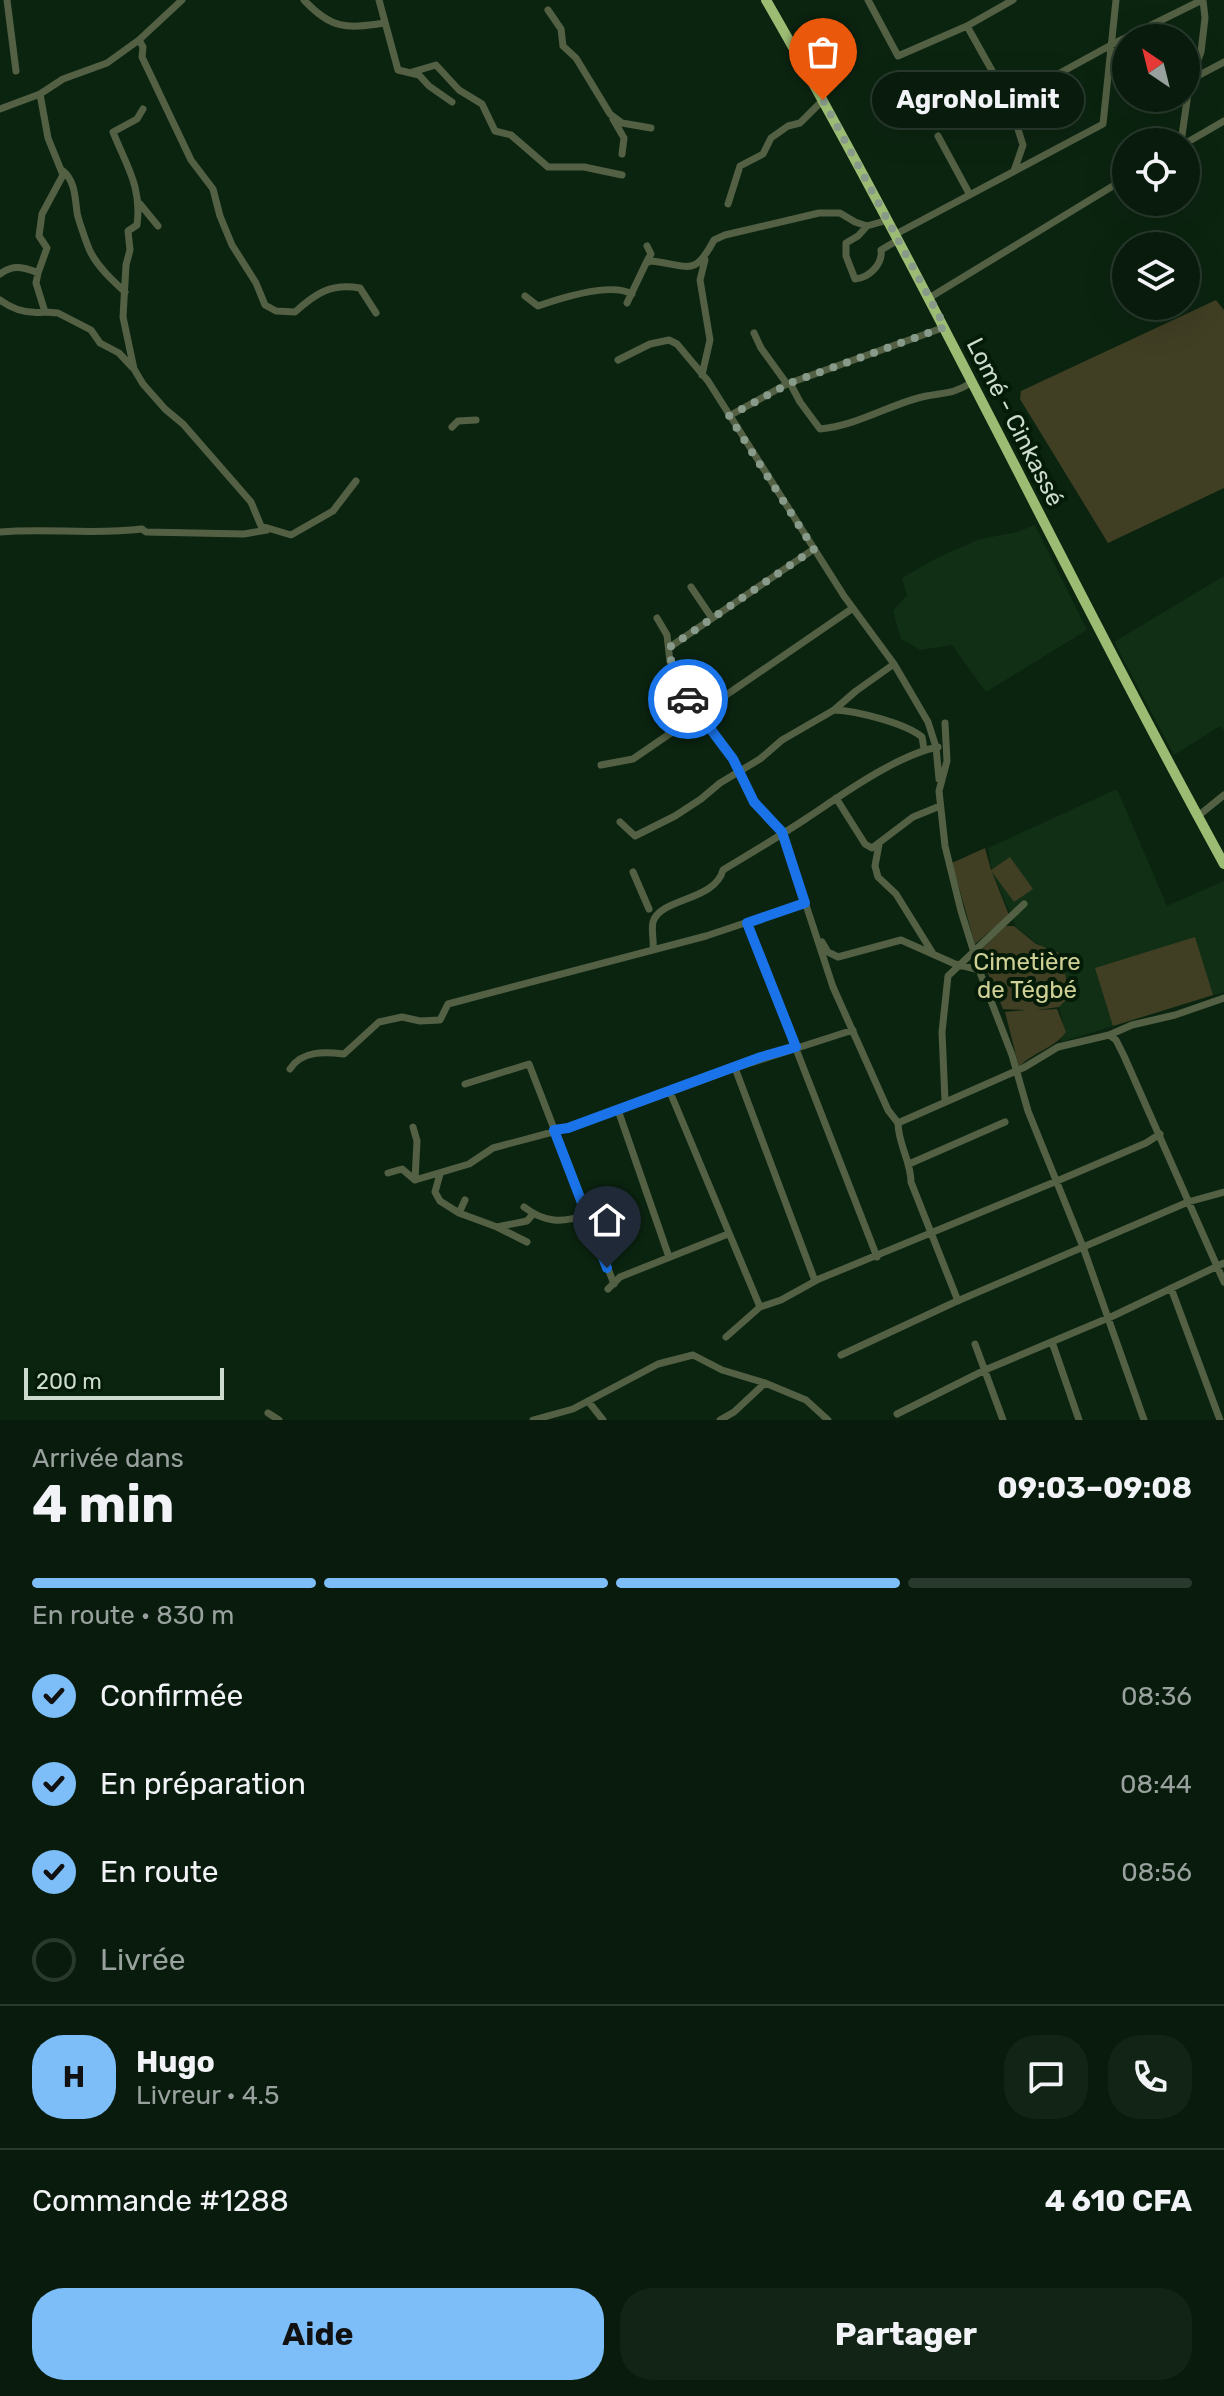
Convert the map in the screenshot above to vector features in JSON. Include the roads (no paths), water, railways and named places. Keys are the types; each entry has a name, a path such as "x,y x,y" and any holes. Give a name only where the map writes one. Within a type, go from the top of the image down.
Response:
{"highway":[{"name":"Lomé - Cinkassé","path":"766,0 945,327 1111,654 1224,864"}],"street":[{"path":"7,0 16,71"},
{"path":"0,109 40,94 63,79 107,63 139,40 182,0"},
{"path":"304,0 322,19 356,28 384,23"},
{"path":"379,0 398,70 412,72 436,65 459,90 482,104 495,131 511,135 548,167 584,167 622,175"},
{"path":"868,0 898,56 967,26 1013,0"},
{"path":"888,220 867,226 846,243 846,256 855,279 867,276 881,260 881,250 897,237 1103,124 1116,0"},
{"path":"1009,101 1111,45 1203,0 1205,18 1200,55"},
{"path":"548,10 561,29 563,46 576,58 624,138 622,154"},
{"path":"0,11 7,19"},
{"path":"967,26 1009,101 1023,145 1014,171"},
{"path":"139,40 143,47 142,57 191,160 213,189 232,245 256,283 265,305 276,311 295,312 316,293 348,286 360,288 376,313"},
{"path":"1200,75 1224,62"},
{"path":"412,72 452,102"},
{"path":"40,94 48,138 75,192 76,214 91,253 108,277 125,292"},
{"path":"728,204 740,166 763,154 771,138 788,126 800,123 823,100"},
{"path":"134,369 123,317 126,265 130,250 128,231 137,225 140,204 133,175 113,132 137,119 143,109"},
{"path":"610,114 622,123 651,128"},
{"path":"1200,133 1224,121"},
{"path":"938,136 970,195"},
{"path":"45,312 36,283 47,248 39,236 42,214 63,171"},
{"path":"929,298 1112,187"},
{"path":"140,204 158,226"},
{"path":"702,375 710,340 700,280 714,240 819,213 840,213 867,226"},
{"path":"627,303 649,250 660,262"},
{"path":"646,263 687,266 700,263 706,257"},
{"path":"0,274 8,268 24,267 38,273"},
{"path":"525,296 538,306 606,289 623,289 632,294"},
{"path":"0,300 10,308 58,313 91,330 100,343 119,353 165,409 183,424 251,502 257,521 267,530"},
{"path":"729,416 788,383 945,327"},
{"path":"754,333 761,348 820,429 836,428 921,397 948,395 972,382"},
{"path":"618,360 650,344 669,340 677,344 702,375 853,608 894,664 928,722 936,747 940,806 951,874 974,952 1017,1070 1028,1111 1083,1247 1144,1420"},
{"path":"452,427 458,421 476,420"},
{"path":"0,532 99,530 119,533 142,529 146,532 244,534 267,530 291,535 333,511 356,481"},
{"path":"670,647 814,549"},
{"path":"691,587 712,618"},
{"path":"601,765 633,759 853,608"},
{"path":"657,618 667,635 672,672 740,772 754,802 782,832 833,987 888,1110 898,1123 911,1182 958,1301"},
{"path":"620,822 635,836 675,816 802,727 834,710 894,664"},
{"path":"834,710 882,719 915,732 922,737 924,749"},
{"path":"939,791 947,761 945,723"},
{"path":"653,948 652,925 659,913 713,885 721,878 723,870 836,798 924,749 947,745"},
{"path":"1198,816 1224,795"},
{"path":"836,798 865,844 872,848 913,817 940,806"},
{"path":"879,843 875,866 878,877 896,894 933,954"},
{"path":"633,872 649,909"},
{"path":"290,1069 295,1062 311,1053 344,1054 379,1022 402,1017 420,1021 440,1020 448,1004 747,923 805,903"},
{"path":"945,1101 942,1032 948,976 1024,904"},
{"path":"747,923 877,1257"},
{"path":"820,942 828,952 838,957 901,940 980,970"},
{"path":"898,1123 1017,1070 1058,1047 1109,1035 1132,1025 1175,1015 1224,998"},
{"path":"415,1180 469,1164 493,1148 568,1128 796,1047 853,1030"},
{"path":"1109,1035 1120,1048 1188,1202 1220,1264 1224,1282"},
{"path":"465,1084 529,1064 611,1287 620,1277 728,1234"},
{"path":"735,1068 815,1281"},
{"path":"670,1092 760,1307"},
{"path":"618,1110 669,1257"},
{"path":"909,1164 1005,1122"},
{"path":"413,1127 417,1141 415,1180"},
{"path":"726,1337 760,1307 781,1300 815,1281 1057,1181 1160,1134"},
{"path":"388,1173 402,1169 415,1180"},
{"path":"440,1174 435,1192 440,1201 459,1213 527,1242"},
{"path":"841,1355 1188,1202 1224,1192"},
{"path":"459,1213 465,1200"},
{"path":"524,1207 550,1221 567,1221 586,1215"},
{"path":"497,1227 527,1221 533,1214"},
{"path":"897,1414 985,1370 1108,1318 1220,1264"},
{"path":"1171,1288 1220,1420"},
{"path":"1052,1342 1079,1420"},
{"path":"975,1344 1003,1420"},
{"path":"533,1420 573,1409 658,1364 693,1355 722,1370 806,1400 828,1420"},
{"path":"720,1420 734,1412 765,1383"},
{"path":"588,1401 603,1420"},
{"path":"268,1413 279,1420"}],"place":[{"name":"AgroNoLimit","path":"823,100"}],"park label":[{"name":"Cimetière de Tégbé","path":"1027,976"}]}
